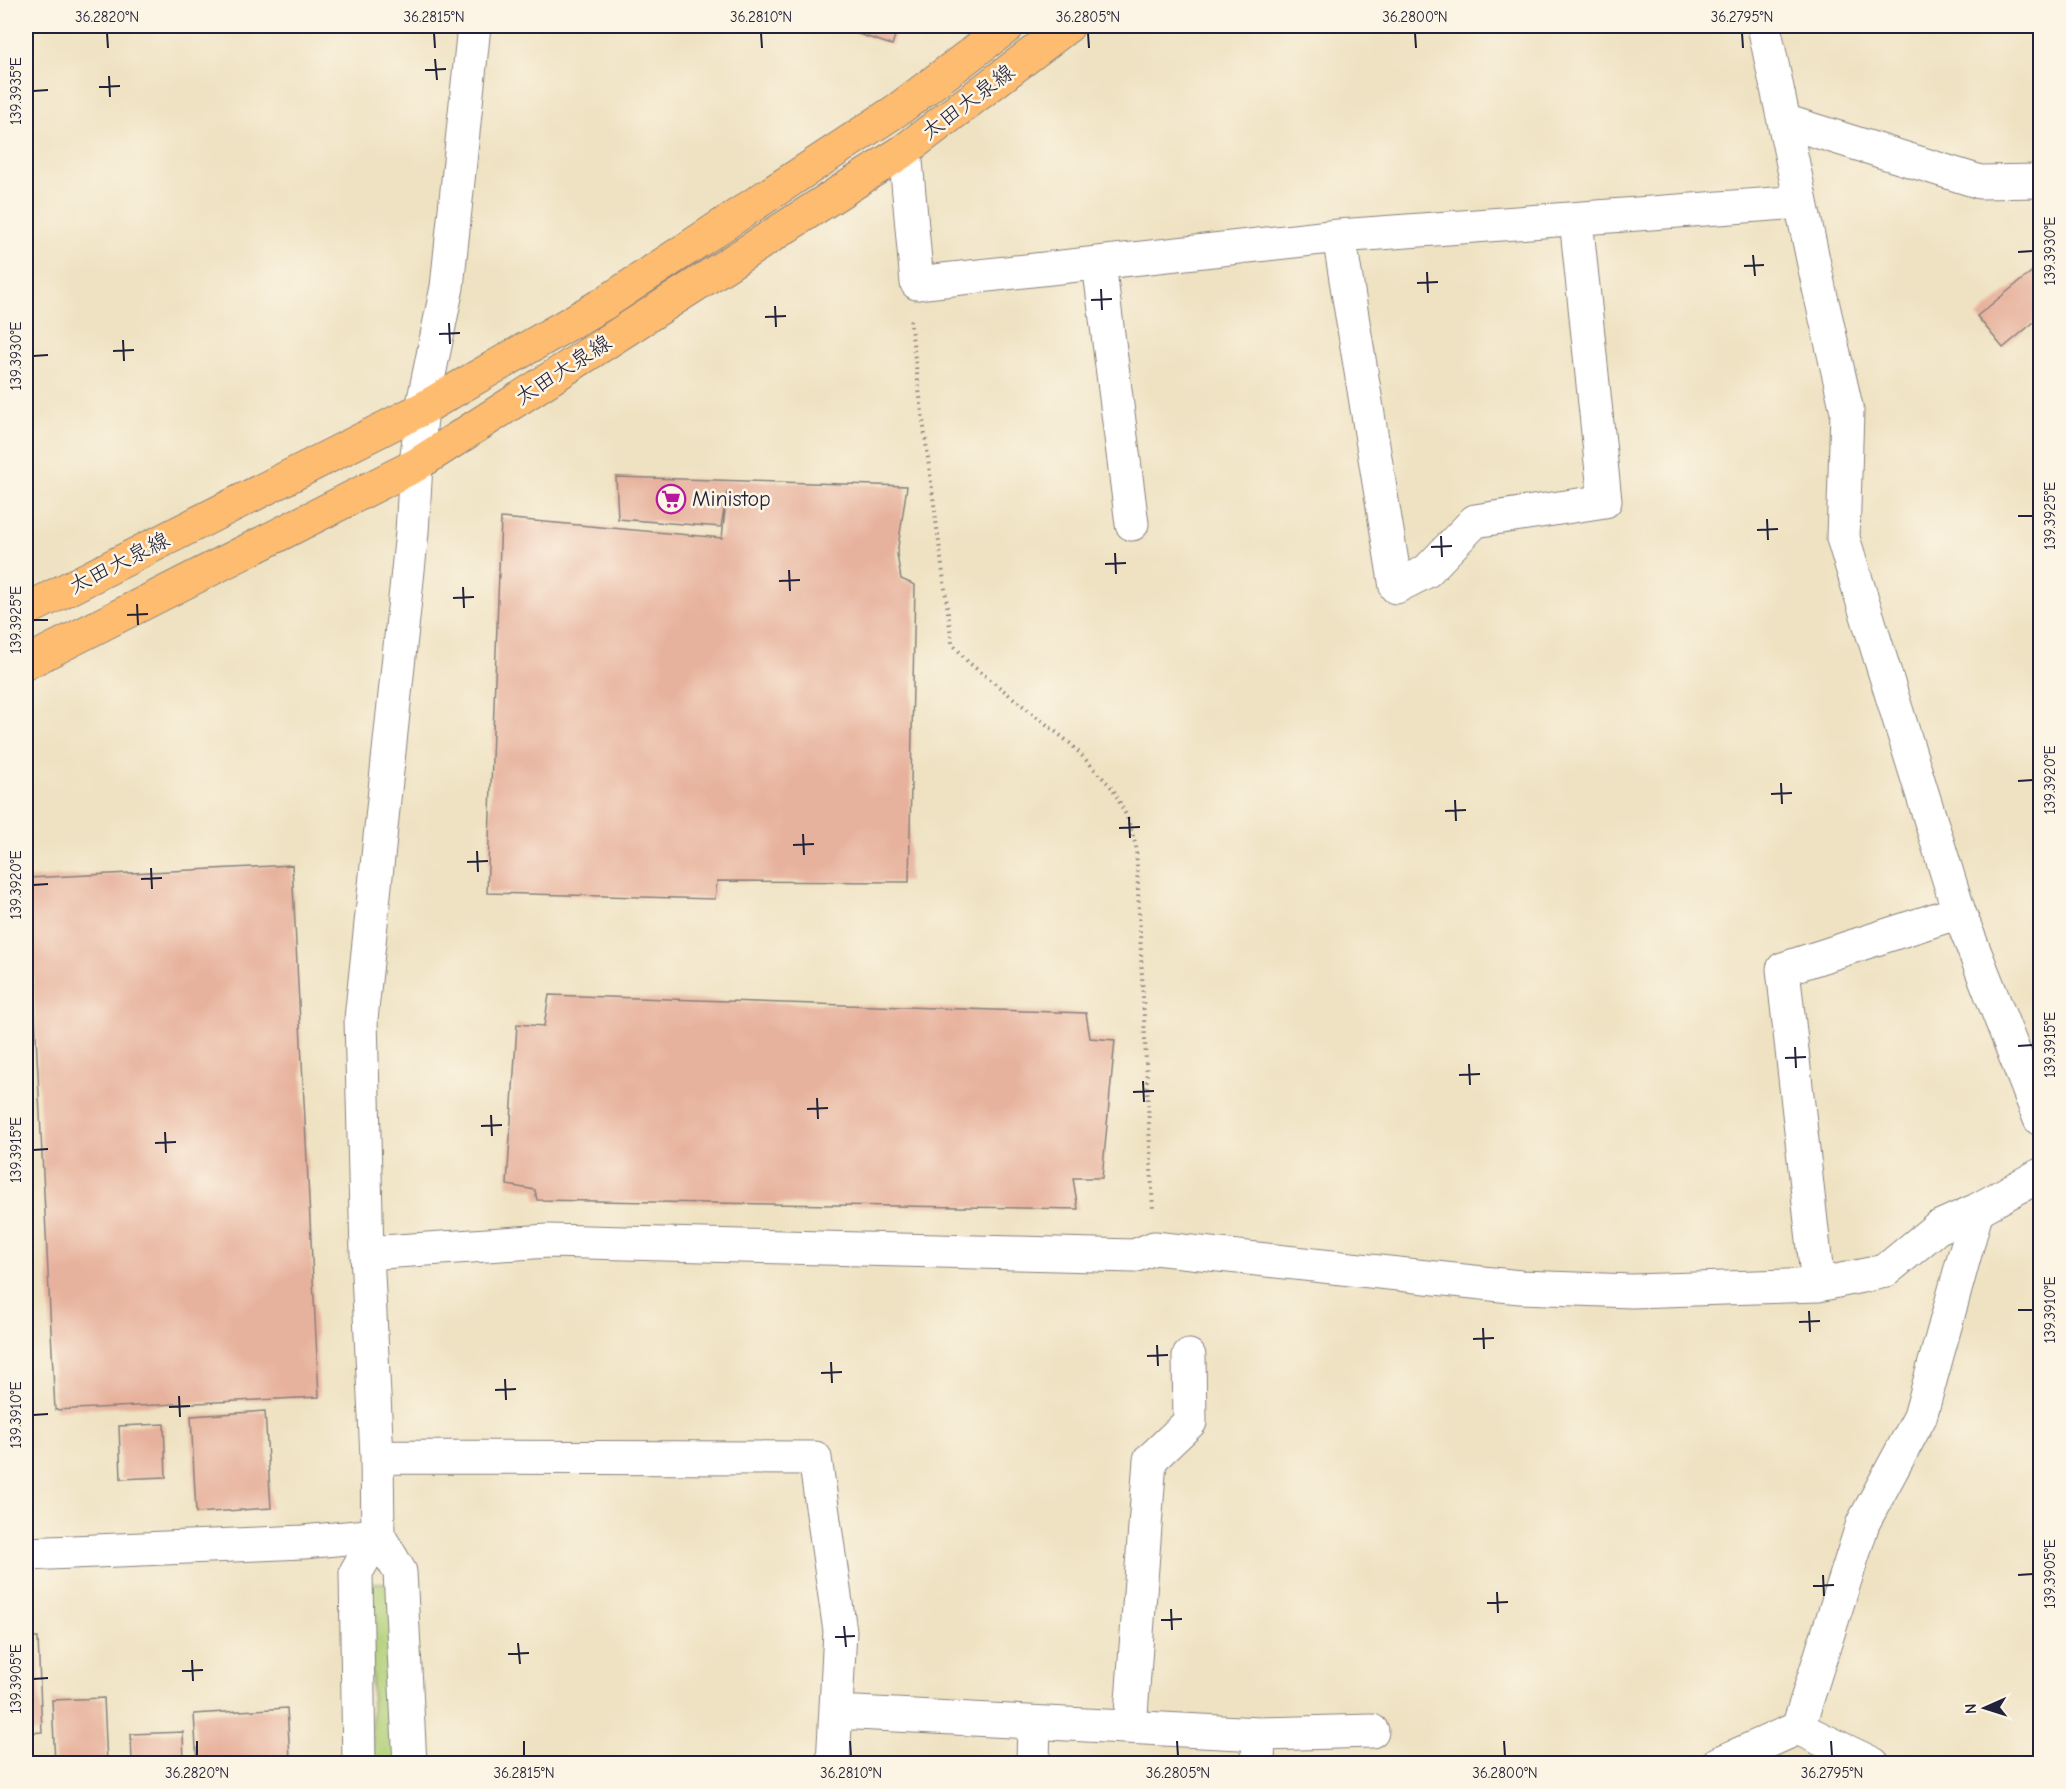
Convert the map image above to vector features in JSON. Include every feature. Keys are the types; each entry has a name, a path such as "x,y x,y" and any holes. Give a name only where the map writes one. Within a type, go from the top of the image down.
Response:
{"main road":[{"name":"太田大泉線","path":"26,610 422,409 603,304 900,108 1008,26"},
{"name":"太田大泉線","path":"26,663 416,465 905,150 1068,26"}],"street":[{"path":"410,1764 400,1572 378,1535 367,1253 362,1019 412,532 422,409 447,287 474,26"},
{"path":"1764,26 1800,202 1847,411 1843,538 1959,912 2040,1119"},
{"path":"1784,121 1980,182 2040,181"},
{"path":"905,150 917,283 1339,236 1800,202"},
{"path":"1339,236 1396,587 1427,571 1475,521 1605,501 1576,219"},
{"path":"1099,263 1132,524"},
{"path":"1818,1285 1783,969 1959,912"},
{"path":"367,1253 548,1241 1134,1256 1154,1248 1521,1287 1632,1291 1818,1285 1885,1271 1936,1228 1977,1210 2040,1175"},
{"path":"1780,1764 1798,1728 1863,1524 1920,1417 1977,1210"},
{"path":"1130,1727 1150,1460 1190,1422 1189,1356"},
{"path":"376,1457 815,1458 840,1631 833,1764"},
{"path":"26,1554 303,1542 378,1535"},
{"path":"359,1764 356,1572 378,1535"},
{"path":"837,1712 1130,1727 1259,1749 1372,1731"},
{"path":"1033,1764 1034,1723"},
{"path":"1718,1764 1798,1728 1873,1764"}],"path":[{"path":"917,283 908,299 952,643 968,662 1071,744 1113,789 1127,817 1136,846 1154,1248"}],"green space":[{"path":"394,1582 401,1763 373,1763 370,1584"}],"building":[{"path":"834,26 898,26 892,45"},
{"path":"2040,265 2040,317 2003,348 1977,316"},
{"path":"616,477 907,486 897,554 901,579 915,585 909,882 717,881 715,899 487,893 501,518 722,538 727,492 721,527 618,519"},
{"path":"292,865 319,1397 55,1410 28,878"},
{"path":"549,995 1086,1013 1090,1038 1115,1040 1102,1178 1073,1178 1078,1209 537,1200 535,1190 507,1185 517,1024 544,1026"},
{"path":"265,1411 271,1508 196,1513 191,1416"},
{"path":"164,1424 166,1477 121,1479 119,1426"},
{"path":"26,1638 38,1638 42,1732 26,1733"},
{"path":"104,1698 107,1764 55,1764 52,1700"},
{"path":"287,1708 290,1758 266,1760 266,1764 197,1764 194,1714"},
{"path":"183,1732 184,1764 132,1764 131,1734"}],"place":[{"name":"Ministop","path":"671,499"}]}
